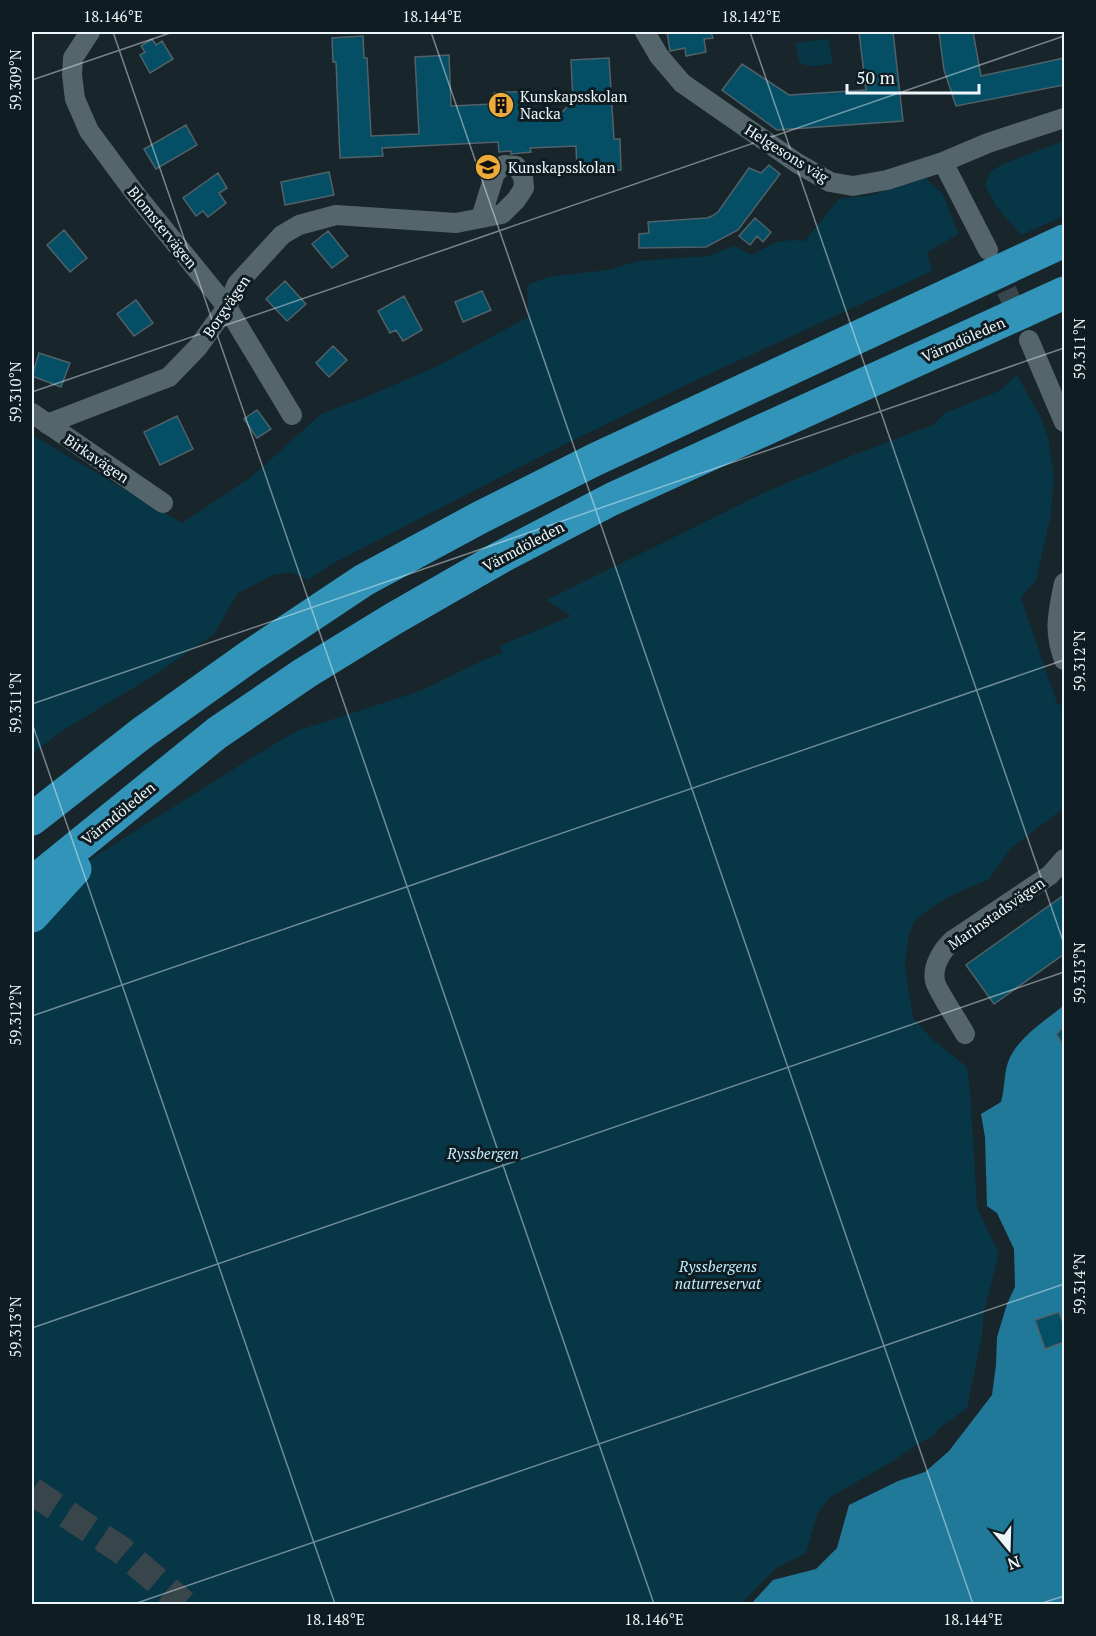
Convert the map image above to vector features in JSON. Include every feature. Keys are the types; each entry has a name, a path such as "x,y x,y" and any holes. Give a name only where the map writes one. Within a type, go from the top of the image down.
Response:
{"highway":[{"path":"32,817 175,709 364,580 478,518 594,460 1065,241"},
{"name":"Värmdöleden","path":"32,883 211,738 305,673 393,618 501,557 612,499 1065,293"},
{"path":"32,916 144,793"}],"street":[{"name":"Blomstervägen","path":"90,32 73,58 72,75 75,99 89,131 137,196 227,307 292,415"},
{"name":"Helgesons väg","path":"645,32 659,56 682,83 789,157 830,182 853,186 887,180 1065,118"},
{"path":"943,162 988,250"},
{"name":"Borgvägen","path":"39,418 169,377 198,347 227,307 237,284 282,235 299,225 336,214 456,223 481,218"},
{"path":"1029,340 1065,422"},
{"name":"Birkavägen","path":"39,418 163,503"},
{"path":"1065,583 1057,616 1058,638 1065,660"},
{"name":"Marinstadsvägen","path":"965,1034 935,982 936,968 942,951 953,940 1050,875 1065,859"}],"green space":[{"path":"828,39 833,63 811,66 799,62 796,43"},
{"path":"1064,141 1064,216 1021,235 996,206 985,185 991,171 1003,164"},
{"path":"925,178 942,193 959,234 927,252 932,271 690,383 541,456 330,565 308,580 291,572 273,575 238,593 214,634 153,676 62,731 32,754 32,435 182,523 250,478 321,414 438,366 528,317 527,285 548,277 608,270 638,261 709,256 734,246 752,255 777,242 805,241 839,199 872,195"},
{"name":"Ryssbergen","path":"1017,375 1040,416 1048,437 1054,476 1051,514 1036,580 1021,598 1057,703 1064,707 1064,808 1011,848 989,879 948,897 914,922 909,934 905,965 913,1018 933,1040 967,1067 977,1208 999,1253 984,1311 982,1335 967,1408 937,1430 935,1435 830,1497 817,1514 806,1553 776,1568 741,1604 32,1604 32,926 83,864 297,731 420,691 502,653 500,646 571,616 547,600 761,494 933,425 945,413 999,391"}],"water":[{"path":"1064,1005 1064,1604 751,1604 773,1580 816,1569 837,1548 849,1505 898,1481 925,1472 949,1451 992,1395 997,1337 1015,1287 1014,1249 997,1213 987,1206 985,1137 981,1114 1001,1102 1006,1070 1014,1050 1029,1033"}],"building":[{"path":"667,32 711,32 713,38 704,39 706,52 686,56 685,48 670,51"},
{"path":"859,32 893,32 903,121 777,130 722,90 742,64 789,95 866,90"},
{"path":"939,32 973,32 981,76 1064,58 1064,85 956,106 944,70"},
{"name":"Kunskapsskolan Nacka","path":"363,36 364,58 367,58 371,136 419,134 415,57 449,55 451,106 494,104 494,93 529,91 530,119 556,118 573,101 571,60 609,58 614,139 620,139 621,170 577,172 576,146 530,148 531,152 511,154 511,151 499,152 498,142 382,148 383,156 340,158 336,62 333,62 332,38"},
{"path":"152,39 156,45 162,41 173,59 150,73 140,55 145,52 141,46"},
{"path":"186,125 197,145 156,169 144,149"},
{"path":"769,165 780,174 738,230 706,247 639,248 639,234 649,233 648,222 712,216 718,212 749,168 761,173"},
{"path":"329,172 334,195 285,205 281,182"},
{"path":"218,173 227,188 219,193 226,203 208,217 203,211 196,216 183,198"},
{"path":"755,218 771,232 763,242 757,236 750,245 739,236"},
{"path":"64,230 87,258 70,272 47,245"},
{"path":"328,231 348,256 332,268 312,244"},
{"path":"285,281 306,304 287,321 266,299"},
{"path":"482,291 491,310 463,322 455,302"},
{"path":"404,296 422,330 403,341 396,330 390,333 378,311"},
{"path":"136,300 153,323 134,336 117,314"},
{"path":"333,346 347,360 329,377 316,363"},
{"path":"39,353 70,363 61,387 32,376"},
{"path":"257,410 271,429 257,438 244,419"},
{"path":"177,416 193,449 160,465 144,432"},
{"path":"1064,895 1064,954 994,1004 966,965"},
{"path":"1064,1027 1064,1046 1056,1034"},
{"path":"1059,1312 1064,1326 1064,1342 1045,1349 1035,1320"}],"tunnel":[{"path":"994,263 1022,324"},
{"path":"32,1491 121,1550 184,1604"}],"place":[{"name":"Kunskapsskolan Nacka","path":"501,105"},
{"name":"Kunskapsskolan","path":"488,167"}],"park label":[{"name":"Ryssbergens naturreservat","path":"718,1274"}]}
